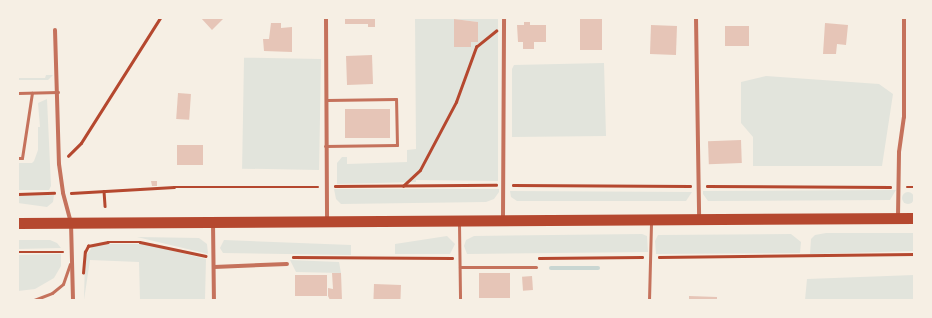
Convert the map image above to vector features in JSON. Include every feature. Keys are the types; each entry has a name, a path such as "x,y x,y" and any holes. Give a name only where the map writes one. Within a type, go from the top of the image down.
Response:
{"highway":[{"path":"18,224 914,218"}],"street":[{"path":"326,18 325,146 327,222"},
{"path":"503,221 504,18"},
{"path":"696,18 698,186 700,220"},
{"path":"898,218 904,117 904,18"},
{"path":"55,30 59,164 63,193 71,223 73,300"},
{"path":"213,222 214,300"},
{"path":"214,267 287,264"}],"lane":[{"path":"18,93 58,92"},
{"path":"18,158 22,158 32,93"},
{"path":"325,146 397,145 396,99 326,100"},
{"path":"650,300 651,220"},
{"path":"459,221 460,300"},
{"path":"34,300 52,293 63,284 70,271 72,252"},
{"path":"460,267 536,267"}],"path":[{"path":"59,164 81,143 160,18"},
{"path":"403,186 420,170 456,102 476,47 504,24"},
{"path":"18,194 174,187 503,185 914,187"},
{"path":"104,191 105,206"},
{"path":"82,277 85,252 88,246 97,243 140,242 214,257"},
{"path":"18,252 85,252"},
{"path":"536,258 914,254"},
{"path":"290,257 460,258"}],"shaded area":[{"path":"415,18 498,18 498,181 416,180 416,182 337,184 337,163 342,157 347,157 347,164 407,162 407,150 416,149","holes":["454,19 478,22 478,42 471,42 471,47 454,47"]},
{"path":"244,58 321,59 319,170 242,169"},
{"path":"604,63 606,136 512,137 512,69 514,65"},
{"path":"46,75 53,75 48,80 18,80 18,78 45,78"},
{"path":"766,76 879,84 893,94 882,166 753,166 753,137 741,123 741,82"},
{"path":"47,99 51,186 49,190 18,190 18,163 32,163 34,161 38,150 38,127 40,127 38,103"},
{"path":"334,189 499,189 499,192 494,199 486,202 341,204 336,199"},
{"path":"896,190 890,200 708,201 703,194 703,191"},
{"path":"510,191 692,192 686,201 517,201 511,197"},
{"path":"906,192 910,192 914,198 910,204 906,204 902,200 902,196"},
{"path":"54,195 53,202 47,207 18,203 18,196"},
{"path":"826,233 914,233 914,251 810,254 811,239 815,235"},
{"path":"642,234 647,236 648,252 467,254 464,246 466,240 474,236"},
{"path":"791,234 801,242 800,253 656,254 655,241 658,235"},
{"path":"447,236 455,244 450,254 395,254 395,244"},
{"path":"137,237 199,238 207,244 208,254"},
{"path":"18,240 50,240 57,243 61,248 18,249"},
{"path":"224,240 351,245 351,255 223,253 220,248"},
{"path":"101,244 145,244 206,259 205,300 140,300 139,262 90,260 84,300 85,257 93,246"},
{"path":"61,254 61,266 54,278 35,289 18,291 18,255"},
{"path":"290,260 339,262 341,273 296,272"},
{"path":"914,275 914,300 805,300 807,279"}],"building":[{"path":"201,18 224,18 212,30"},
{"path":"345,18 375,18 375,27 368,27 368,24 345,24"},
{"path":"580,18 602,18 602,50 580,50"},
{"path":"454,19 478,22 478,42 471,42 471,47 454,47"},
{"path":"524,22 530,22 530,25 546,25 546,42 534,42 534,49 523,49 523,42 518,42 517,25 524,25"},
{"path":"271,23 281,23 281,28 292,27 292,52 264,51 263,39 269,39"},
{"path":"825,23 848,25 846,45 837,44 836,54 823,54"},
{"path":"651,25 677,26 676,55 650,54"},
{"path":"725,26 749,26 749,46 725,46"},
{"path":"372,55 373,84 347,85 346,56"},
{"path":"178,93 191,94 189,120 176,119"},
{"path":"345,109 390,109 390,138 345,138"},
{"path":"741,140 742,163 709,164 708,141"},
{"path":"177,145 203,145 203,165 177,165"},
{"path":"151,181 157,181 157,186 152,186"},
{"path":"332,273 341,273 342,300 330,300 328,296 328,288 333,289"},
{"path":"479,273 510,273 510,298 479,298"},
{"path":"295,275 327,275 327,296 295,296"},
{"path":"532,276 533,290 523,291 522,277"},
{"path":"374,284 401,285 400,300 373,300"},
{"path":"689,296 717,297 717,300 689,300"}],"waterway":[{"path":"551,268 598,268"}]}
